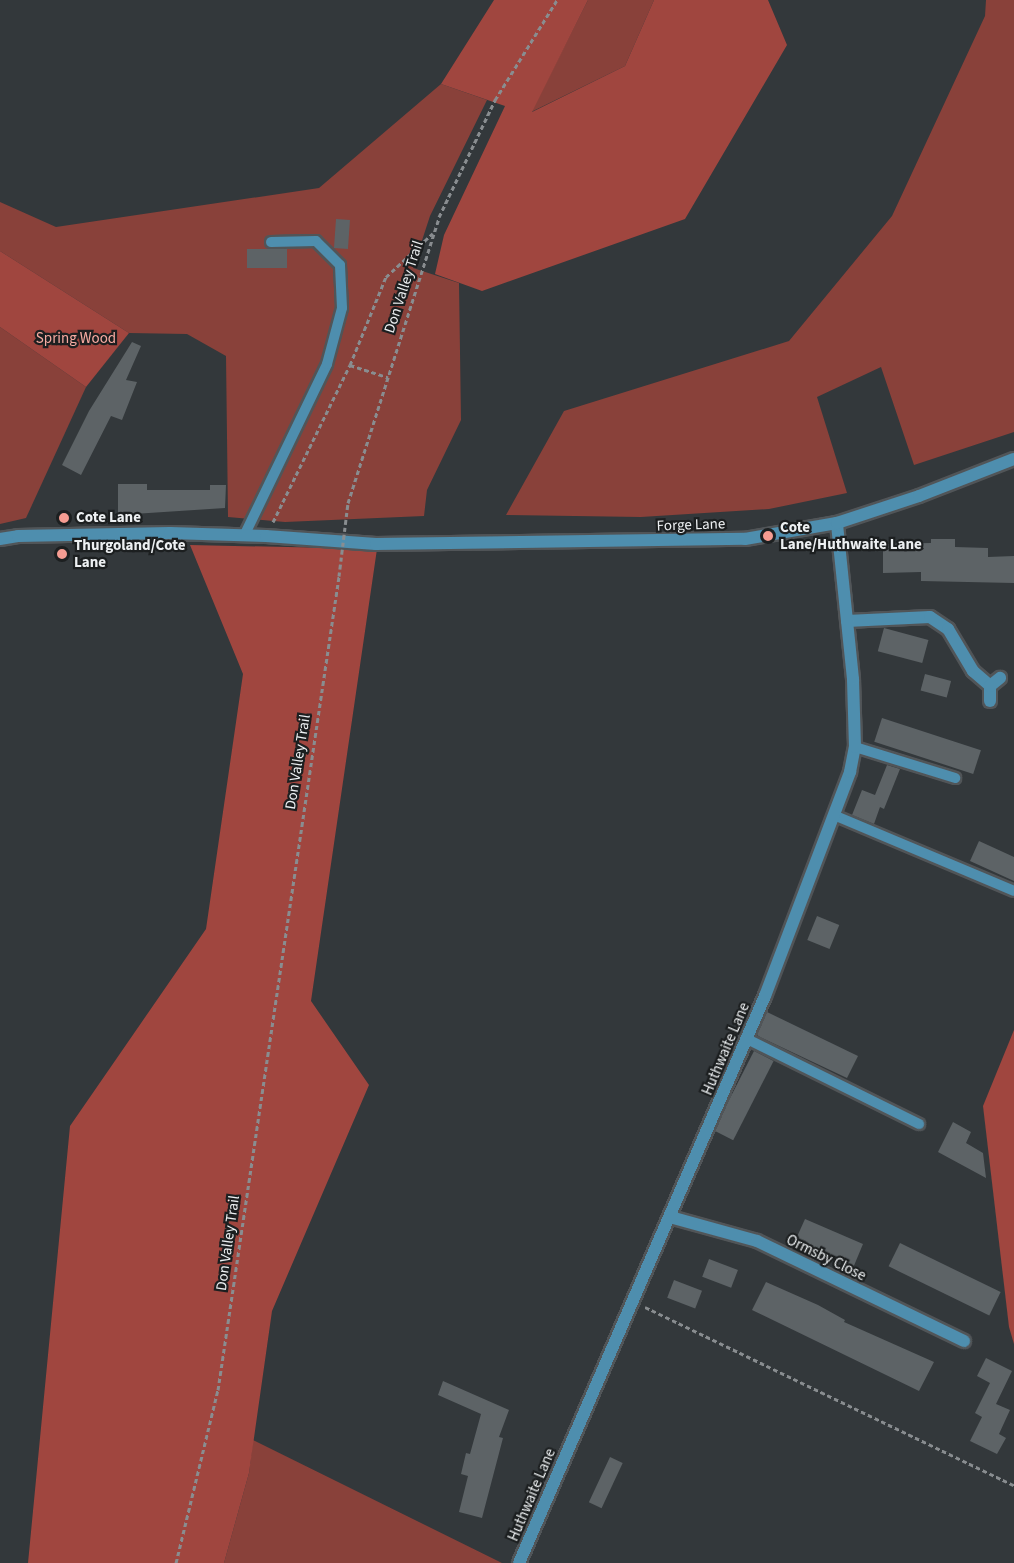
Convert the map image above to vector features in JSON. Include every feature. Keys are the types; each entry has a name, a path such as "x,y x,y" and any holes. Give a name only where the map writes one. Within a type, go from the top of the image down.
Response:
{"street":[{"name":"Forge Lane","path":"266,536 356,543 745,538 837,523 919,496 1014,459"},
{"name":"Huthwaite Lane","path":"519,1563 747,1039 836,816 850,772 855,747 847,621 837,523"},
{"path":"0,539 18,536 170,533 266,536"},
{"path":"847,621 930,617 948,629 973,670 995,682 990,701"},
{"name":"Ormsby Close","path":"670,1217 757,1241 964,1341"}],"lane":[{"path":"244,536 327,364 342,308 340,265 316,241 271,243"},
{"path":"855,747 956,778"},
{"path":"836,816 1014,891"},
{"path":"747,1039 919,1124"}],"path":[{"name":"Don Valley Trail","path":"176,1563 218,1390 348,503 434,232 495,100 558,0"},
{"path":"266,536 350,365 386,277 434,232"},
{"path":"350,365 388,377"},
{"path":"633,1302 1014,1485"}],"shaded area":[{"path":"588,0 654,0 625,66 531,112"},
{"path":"986,0 1014,0 1014,432 914,465 881,367 817,397 847,493 769,509 641,517 506,515 564,411 789,341 892,216 985,16"},
{"path":"441,84 487,100 430,216 413,268 459,283 461,420 427,490 424,516 285,522 228,517 226,356 187,334 129,333 0,251 0,202 56,227 319,188"},
{"path":"0,327 86,387 26,518 0,524"},
{"path":"253,1440 502,1563 224,1563 249,1473"}],"green space":[{"path":"494,0 588,0 532,112 625,66 654,0 768,0 787,45 685,219 482,291 435,274 444,235 505,106 441,84"},
{"name":"Spring Wood","path":"0,251 129,333 86,387 0,327"},
{"path":"190,545 377,549 311,1001 369,1085 272,1311 249,1473 224,1563 28,1563 70,1126 206,929 243,674"},
{"path":"1014,1030 1014,1344 1009,1327 983,1106"}],"building":[{"path":"336,219 350,220 348,249 334,248"},
{"path":"247,249 287,249 287,268 247,268"},
{"path":"132,342 141,346 126,380 137,382 122,420 111,416 81,475 62,465 89,411"},
{"path":"118,484 147,484 147,490 210,490 210,485 226,485 225,508 118,515"},
{"path":"931,539 955,539 955,547 988,548 988,557 1014,556 1014,583 921,581 921,572 883,573 883,544 931,543"},
{"path":"884,628 928,640 922,663 878,651"},
{"path":"925,674 951,681 947,697 921,690"},
{"path":"882,718 981,750 973,774 874,742"},
{"path":"887,765 900,769 884,809 880,807 874,824 852,815 862,790 875,795"},
{"path":"979,841 1014,857 1014,881 970,861"},
{"path":"817,916 839,925 830,949 807,940"},
{"path":"767,1012 858,1056 847,1078 757,1035"},
{"path":"754,1051 774,1061 733,1140 714,1130"},
{"path":"953,1122 971,1132 966,1143 983,1153 986,1178 938,1152"},
{"path":"805,1219 863,1244 853,1268 796,1239"},
{"path":"900,1243 1001,1292 989,1315 889,1266"},
{"path":"709,1259 738,1270 731,1288 702,1277"},
{"path":"674,1280 702,1291 695,1308 667,1298"},
{"path":"766,1282 818,1305 845,1320 844,1322 934,1362 919,1391 752,1310"},
{"path":"986,1358 1012,1371 996,1404 1010,1410 999,1434 1006,1438 997,1454 970,1441 982,1417 975,1413 990,1383 977,1376"},
{"path":"443,1381 509,1410 499,1437 503,1438 482,1518 459,1512 468,1476 461,1474 466,1453 470,1454 481,1414 438,1395"},
{"path":"610,1457 623,1463 602,1508 589,1502"}],"place":[{"name":"Cote Lane","path":"64,518"},
{"name":"Cote Lane/Huthwaite Lane","path":"768,536"},
{"name":"Thurgoland/Cote Lane","path":"62,554"}]}
